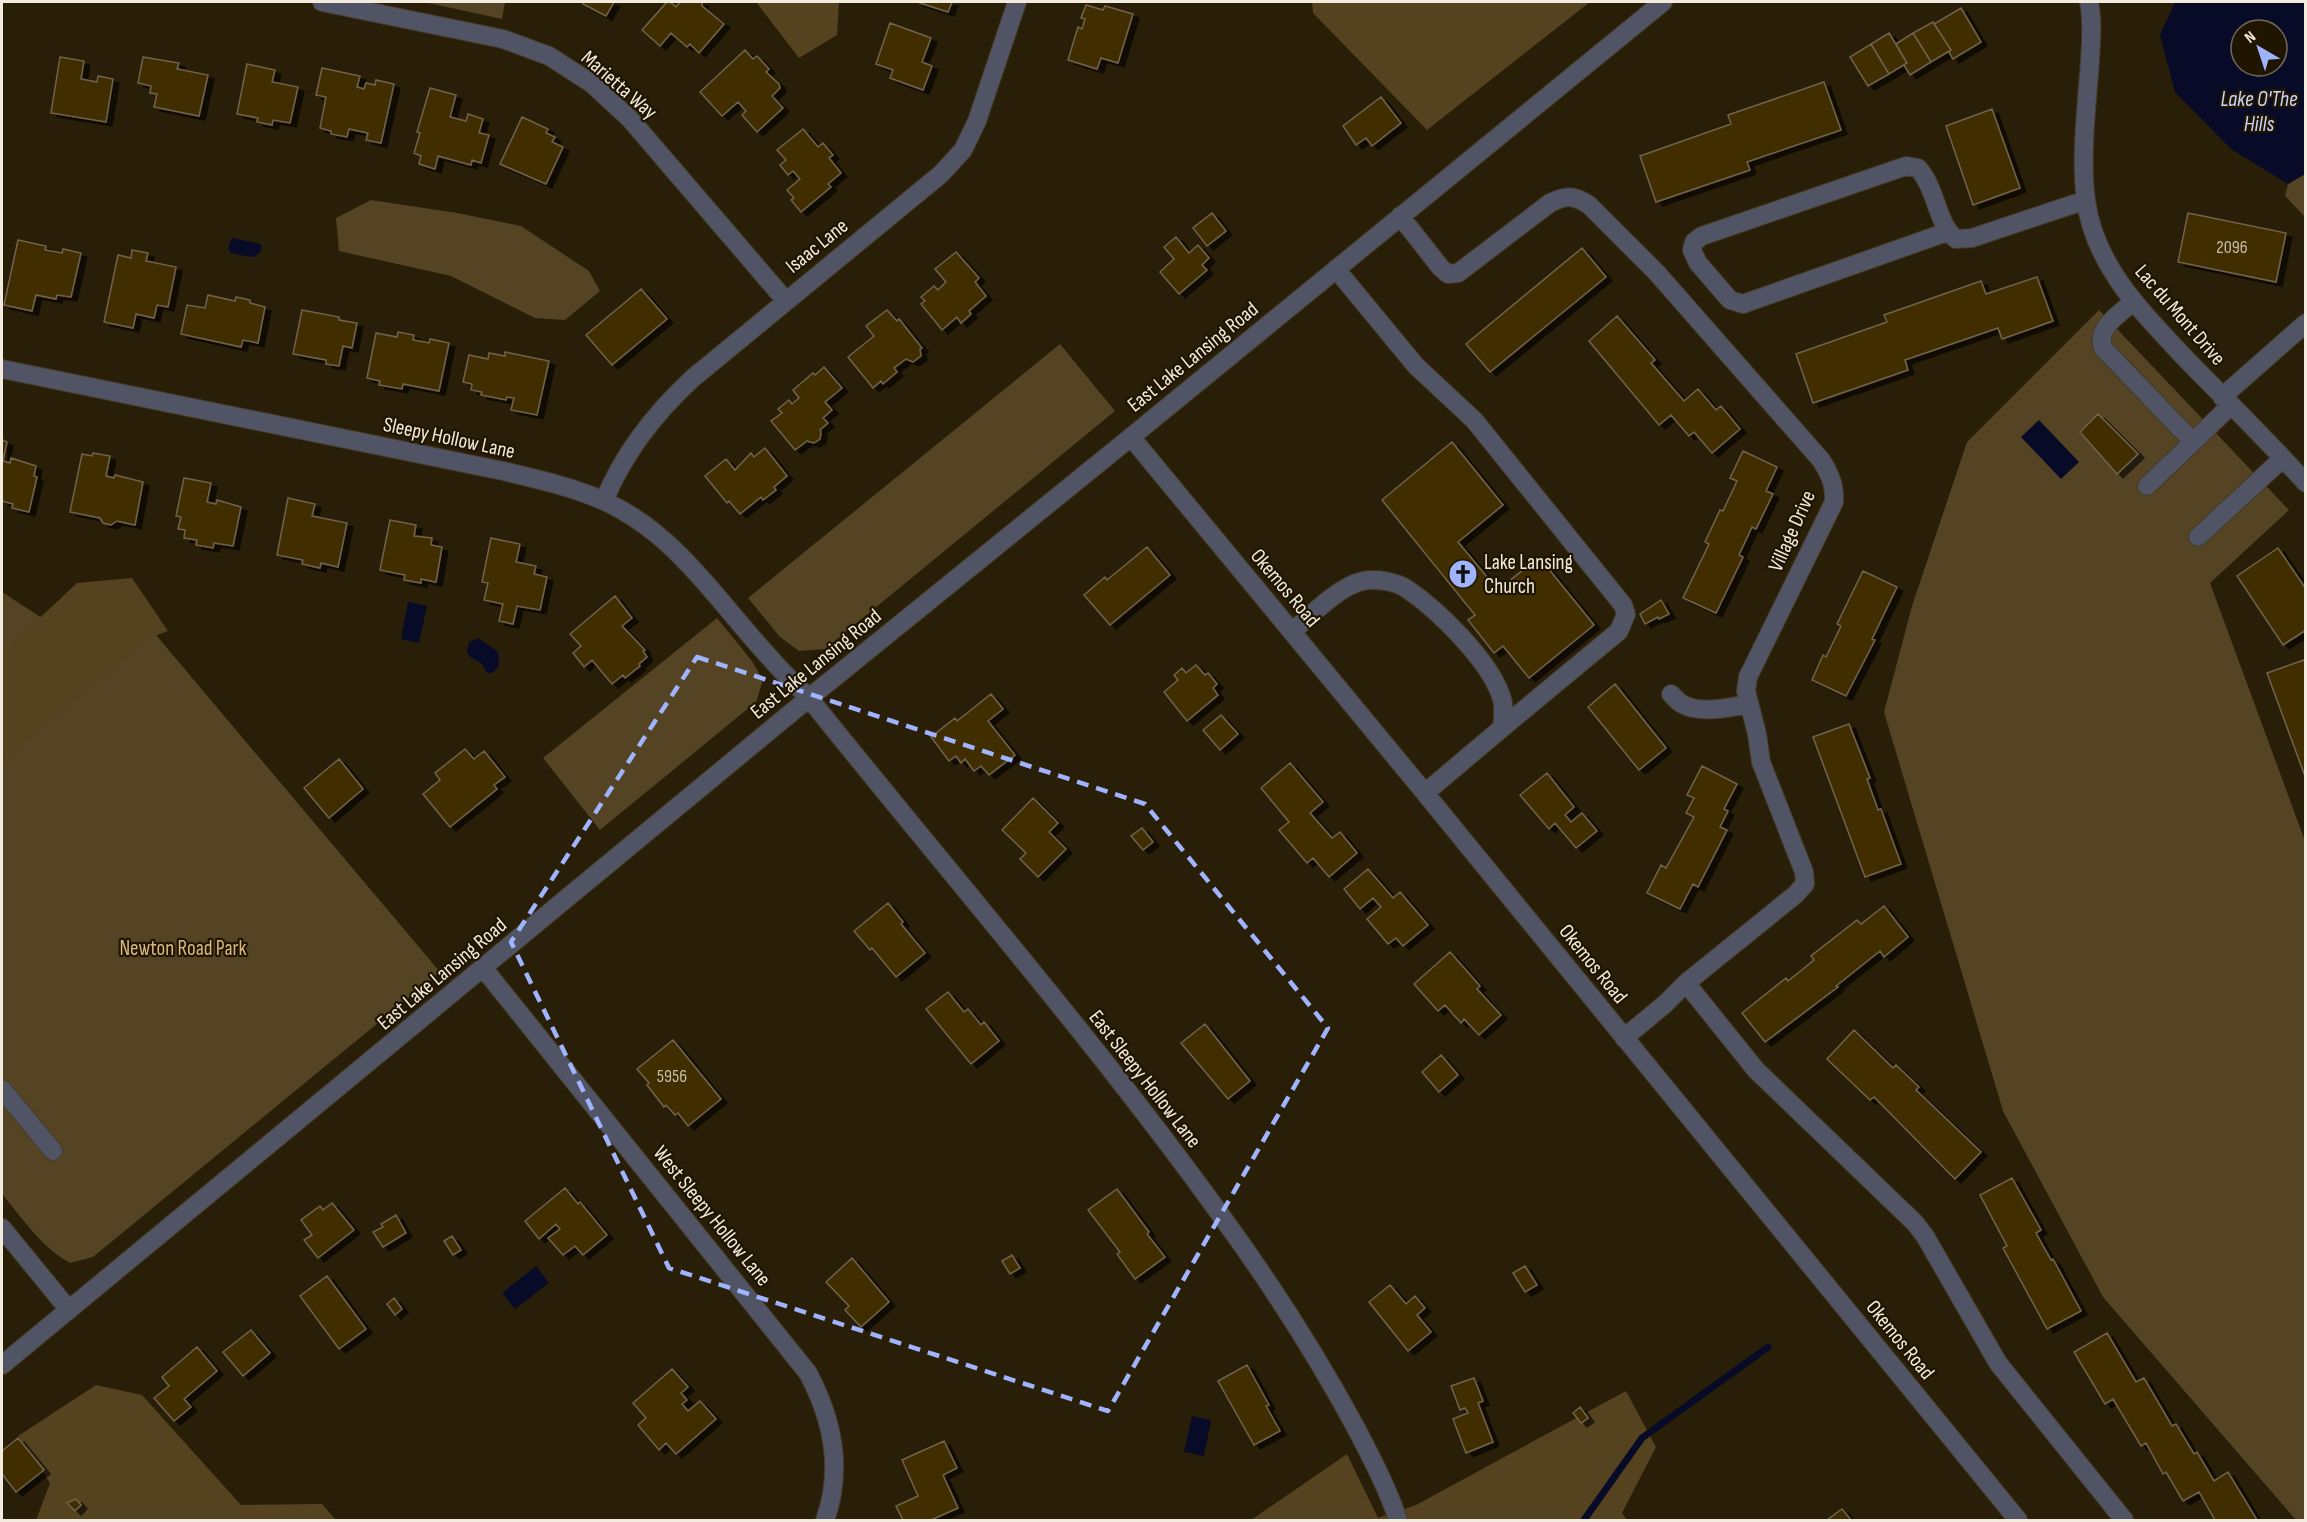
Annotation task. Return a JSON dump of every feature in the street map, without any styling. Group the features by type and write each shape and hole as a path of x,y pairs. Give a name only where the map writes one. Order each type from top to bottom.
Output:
{"street":[{"name":"Marietta Way","path":"322,2 503,39 549,56 591,83 630,119 786,301"},
{"name":"Isaac Lane","path":"604,501 615,474 642,432 666,402 941,174 963,150 977,121 1017,2"},
{"name":"East Lake Lansing Road","path":"2,1365 484,969 809,698 1662,2"},
{"name":"Lac du Mont Drive","path":"2089,2 2091,43 2085,150 2086,200 2092,231 2109,266 2133,302 2305,481"},
{"path":"1947,232 1743,304 1730,300 1698,263 1692,250 1694,242 1702,236 1906,166 1918,168 1928,178 1947,232 1956,239 1972,238 2086,200"},
{"name":"Village Drive","path":"1400,216 1441,268 1448,274 1458,273 1550,203 1563,196 1577,197 1589,205 1658,273 1821,460 1830,474 1834,489 1834,502 1748,676 1746,691 1757,734 1761,762 1804,872 1804,884 1795,895 1686,983 1624,1038"},
{"path":"1336,269 1416,366 1474,420 1623,605 1626,614 1619,631 1425,793"},
{"path":"2133,302 2110,322 2100,340 2103,348 2193,442"},
{"path":"2147,486 2193,442 2226,401 2306,323"},
{"name":"Sleepy Hollow Lane","path":"2,369 503,471 555,484 604,501 639,520 678,552 770,659 809,698"},
{"name":"Okemos Road","path":"1131,437 1425,793 2018,1521"},
{"path":"2199,537 2282,459"},
{"path":"1292,632 1346,589 1363,581 1384,581 1406,588 1448,623 1482,661 1501,695 1504,712 1502,728"},
{"path":"1671,694 1681,704 1694,708 1720,709 1748,704"},
{"name":"East Sleepy Hollow Lane","path":"809,698 1131,1095 1252,1258 1290,1314 1341,1401 1368,1451 1398,1521"},
{"name":"West Sleepy Hollow Lane","path":"484,969 808,1373 826,1412 834,1455 832,1500 825,1521"},
{"path":"1686,983 1756,1070 1915,1223 1925,1236 1998,1363 2124,1521"},
{"path":"2,1089 53,1151"},
{"path":"2,1228 69,1310"}],"highlighted area":[{"path":"697,657 1145,804 1328,1028 1108,1411 669,1268 511,942"}],"green space":[{"path":"424,2 505,2 502,19"},
{"path":"2305,174 2305,217 2285,196 2288,184"},
{"path":"371,200 457,213 521,226 589,271 600,291 565,320 535,318 451,276 339,251 336,218"},
{"path":"2099,310 2289,510 2210,583 2305,841 2305,1520 2296,1520 2103,1297 2003,1111 1884,712 1912,606 1967,442"},
{"path":"1060,344 1115,411 825,649 799,651 780,637 748,598"},
{"name":"Newton Road Park","path":"2,592 73,638 124,597 440,972 93,1257 70,1263 41,1241 2,1194"},
{"path":"717,618 752,661 763,680 756,702 600,830 543,758"}],"shaded area":[{"path":"756,2 839,2 837,35 799,58"},
{"path":"1312,2 1590,2 1427,130 1313,13"},
{"path":"132,578 168,631 150,638 2,761 2,653 77,583"},
{"path":"96,1385 142,1395 241,1505 322,1504 336,1520 36,1520 50,1483 18,1436"},
{"path":"1626,1391 1656,1447 1622,1513 1627,1520 1251,1520 1347,1454 1378,1518 1416,1505"}],"water":[{"name":"Lake O'The Hills","path":"2175,2 2305,2 2305,174 2288,184 2231,149 2175,92 2160,35"},
{"path":"232,238 261,244 261,252 254,257 231,253 228,248"},
{"path":"2039,420 2079,462 2061,479 2021,437"},
{"path":"408,602 427,606 419,643 401,639"},
{"path":"478,638 498,652 499,666 492,673 487,673 482,664 470,657 467,652 469,642"},
{"path":"536,1266 549,1283 515,1309 502,1293"},
{"path":"1192,1416 1211,1420 1204,1456 1184,1452"}],"building":[{"path":"584,2 614,2 606,16 583,4"},
{"path":"667,2 676,7 680,2 702,2 702,6 724,24 699,53 690,44 687,47 671,33 660,46 642,30"},
{"path":"917,2 952,2 948,12"},
{"path":"1086,5 1103,10 1105,6 1133,14 1118,63 1101,58 1097,69 1068,60 1078,27 1082,29 1085,19 1081,18"},
{"path":"1961,8 1981,42 1953,59 1949,52 1951,50 1934,24"},
{"path":"1933,22 1951,50 1931,62 1913,33"},
{"path":"890,23 931,38 922,62 932,66 923,90 890,78 893,70 876,64"},
{"path":"1889,33 1907,63 1889,74 1871,44"},
{"path":"1913,33 1931,62 1910,75 1904,65 1907,63 1896,44"},
{"path":"1871,44 1889,74 1868,86 1850,57"},
{"path":"745,50 753,59 757,56 769,69 766,72 779,84 780,88 772,96 783,108 757,132 742,115 746,111 738,102 722,116 700,92"},
{"path":"60,57 84,61 81,79 97,82 98,76 113,79 106,122 51,113"},
{"path":"143,57 179,63 177,69 208,75 199,116 154,107 157,94 150,93 151,86 138,83"},
{"path":"247,64 275,70 272,82 298,87 290,123 273,120 272,125 257,122 258,118 237,114"},
{"path":"322,68 360,76 357,87 364,89 366,83 375,85 376,80 394,84 381,143 366,140 368,133 349,129 347,137 331,134 331,131 320,128 326,97 316,95"},
{"path":"1824,82 1841,130 1747,162 1750,170 1656,202 1640,156 1731,124 1728,115"},
{"path":"430,88 456,95 450,117 466,121 468,114 483,119 479,133 489,135 481,163 472,160 471,165 438,156 435,169 419,164 421,156 414,153 420,133 417,132"},
{"path":"1381,97 1401,123 1372,146 1366,138 1356,145 1343,126"},
{"path":"1992,109 2020,188 1973,205 1946,126"},
{"path":"522,117 548,129 546,133 555,137 552,142 563,147 546,184 500,164"},
{"path":"803,129 818,147 823,143 833,155 829,158 841,173 828,184 831,187 801,212 791,200 794,198 787,190 800,179 793,171 788,175 780,165 786,160 777,150"},
{"path":"1212,213 1226,231 1207,246 1193,228"},
{"path":"2188,213 2286,233 2276,282 2178,262"},
{"path":"1176,237 1189,253 1198,245 1209,258 1202,265 1207,270 1179,294 1160,272 1174,259 1164,247"},
{"path":"18,240 46,246 45,250 62,253 63,249 81,253 71,297 57,295 56,299 36,295 32,311 4,305"},
{"path":"1582,248 1606,277 1490,372 1466,344"},
{"path":"132,250 148,253 146,261 176,267 168,307 157,305 154,318 136,314 133,328 104,322 118,255 131,258"},
{"path":"956,252 979,278 975,282 986,296 969,311 971,314 961,323 957,317 942,330 921,304 925,301 921,297 934,286 938,290 946,282 935,269"},
{"path":"2037,277 2053,321 2002,339 1998,328 1905,360 1908,370 1813,403 1796,354 1887,322 1884,315 1981,281 1986,294"},
{"path":"641,289 667,319 612,365 586,335"},
{"path":"208,295 235,301 236,297 265,307 258,343 243,340 241,347 181,334 187,305 205,308"},
{"path":"302,310 357,323 352,348 343,346 339,366 326,364 326,360 293,354"},
{"path":"887,310 897,321 899,319 922,348 920,349 921,356 913,362 906,359 894,368 897,372 883,384 881,381 873,388 848,357 874,336 866,326"},
{"path":"1617,316 1655,360 1651,363 1684,401 1698,389 1716,410 1721,406 1740,429 1712,453 1694,432 1689,436 1671,415 1659,425 1589,341"},
{"path":"398,332 414,335 413,340 429,343 430,339 449,343 439,391 403,384 402,389 379,385 380,381 367,378 376,333 397,337"},
{"path":"505,352 549,361 537,415 511,410 514,398 507,397 506,400 481,395 482,392 471,390 472,384 463,382 469,355 488,359 489,353 505,356"},
{"path":"824,367 842,388 825,402 832,410 823,418 828,423 820,430 820,439 814,443 807,441 795,450 771,421 782,413 778,409 789,400 792,404 799,398 793,390"},
{"path":"2098,414 2138,454 2117,474 2080,432"},
{"path":"2,440 7,442 3,461 10,463 11,458 36,466 34,476 37,477 29,512 12,508 13,504 2,501"},
{"name":"Lake Lansing Church","path":"1452,442 1503,505 1458,542 1498,590 1539,557 1594,625 1529,678 1503,646 1494,653 1468,620 1475,615 1382,500"},
{"path":"765,448 787,476 774,487 776,490 763,500 761,497 740,514 729,501 727,503 705,476 726,459 735,470 751,453 754,457"},
{"path":"1743,451 1777,467 1766,491 1773,494 1756,529 1752,527 1739,555 1743,557 1716,613 1683,598 1709,544 1705,542 1737,481 1730,478"},
{"path":"93,453 110,456 106,476 114,478 115,475 143,482 135,525 117,521 111,525 103,523 100,518 70,512 82,454 92,456"},
{"path":"184,478 211,483 207,502 216,504 217,500 241,507 233,546 214,543 213,548 196,545 197,540 184,538 185,530 178,529 181,517 176,516"},
{"path":"288,498 315,504 312,516 347,523 338,567 321,563 320,568 302,564 303,560 277,555"},
{"path":"390,520 416,525 414,536 432,538 431,545 442,547 436,582 421,579 421,583 404,580 405,575 380,570"},
{"path":"491,538 520,544 516,562 536,566 534,574 547,577 540,610 517,606 513,624 499,621 503,604 484,600 488,583 482,582"},
{"path":"1147,547 1170,575 1110,625 1084,595 1105,577 1107,580"},
{"path":"2278,548 2306,589 2306,630 2283,645 2237,576"},
{"path":"1863,571 1897,587 1872,639 1875,640 1846,696 1812,680 1823,655 1826,657 1841,626 1837,624"},
{"path":"615,596 632,618 622,626 645,650 643,651 647,657 625,678 623,675 612,684 592,660 584,667 573,653 581,646 570,634"},
{"path":"1661,600 1669,614 1645,624 1640,614"},
{"path":"2304,660 2306,665 2306,779 2267,673"},
{"path":"1196,665 1205,675 1208,673 1217,684 1213,688 1218,695 1187,721 1164,692 1178,680 1174,675 1182,668 1186,673"},
{"path":"1615,684 1666,748 1639,770 1588,707"},
{"path":"991,694 1003,709 988,721 1015,755 989,775 981,766 974,771 965,759 961,763 956,756 949,761 931,737 955,718 957,721"},
{"path":"1221,715 1238,734 1220,750 1203,730"},
{"path":"1849,724 1870,778 1867,779 1878,810 1881,809 1901,864 1865,877 1813,737"},
{"path":"465,749 474,759 484,751 505,777 494,785 497,789 450,827 423,794 440,780 435,773"},
{"path":"339,759 363,789 329,818 304,788"},
{"path":"1290,763 1323,802 1310,813 1332,838 1340,832 1357,853 1329,877 1313,858 1307,863 1279,830 1289,822 1261,788"},
{"path":"1702,766 1737,784 1724,809 1728,811 1720,827 1727,830 1698,887 1693,884 1680,909 1647,893 1661,865 1666,868 1694,817 1686,813 1694,798 1687,795"},
{"path":"1547,773 1574,807 1565,815 1571,822 1582,813 1597,831 1576,848 1555,823 1549,829 1520,795"},
{"path":"1033,798 1058,823 1049,832 1066,849 1038,877 1020,859 1026,853 1002,830"},
{"path":"1142,828 1153,842 1143,850 1131,836"},
{"path":"1368,869 1393,898 1400,892 1428,925 1403,946 1396,938 1388,944 1367,919 1381,907 1373,898 1360,909 1344,889"},
{"path":"888,903 903,922 901,924 925,953 896,977 872,948 870,950 854,931"},
{"path":"1884,906 1908,937 1884,957 1880,951 1836,986 1838,987 1765,1042 1742,1013 1786,978 1788,981 1814,960 1811,956 1857,920 1861,924"},
{"path":"1450,952 1480,986 1477,989 1501,1015 1479,1035 1464,1019 1461,1023 1445,1005 1438,1011 1414,984"},
{"path":"948,992 964,1012 968,1009 981,1025 984,1022 999,1041 971,1064 926,1009"},
{"path":"1205,1024 1250,1081 1228,1099 1181,1043"},
{"path":"1854,1030 1893,1068 1896,1065 1919,1087 1916,1090 1981,1152 1955,1179 1874,1097 1870,1100 1827,1059"},
{"path":"673,1040 721,1099 688,1126 678,1113 675,1115 666,1105 664,1107 637,1069"},
{"path":"1441,1055 1458,1075 1439,1092 1422,1072"},
{"path":"2012,1178 2041,1230 2036,1233 2081,1311 2047,1329 2003,1248 2007,1246 1980,1195"},
{"path":"565,1188 578,1204 580,1202 607,1235 583,1255 575,1246 563,1255 548,1238 560,1229 556,1224 539,1239 525,1221"},
{"path":"1117,1189 1165,1257 1135,1279 1117,1254 1120,1252 1088,1210"},
{"path":"332,1203 354,1230 318,1258 304,1240 312,1235 301,1220 320,1206 323,1210"},
{"path":"396,1215 406,1233 383,1247 373,1232 383,1227 381,1224"},
{"path":"452,1236 461,1250 453,1255 444,1241"},
{"path":"1012,1255 1020,1268 1010,1274 1002,1261"},
{"path":"852,1258 889,1302 861,1327 845,1310 849,1306 826,1282"},
{"path":"1525,1266 1537,1285 1525,1292 1513,1273"},
{"path":"327,1276 366,1329 339,1349 300,1296"},
{"path":"1390,1285 1406,1304 1415,1296 1425,1308 1417,1315 1431,1332 1408,1351 1369,1302"},
{"path":"394,1298 402,1309 395,1315 387,1304"},
{"path":"251,1330 270,1353 243,1376 223,1352"},
{"path":"2107,1333 2136,1382 2144,1378 2172,1426 2176,1424 2194,1454 2197,1452 2214,1481 2228,1472 2257,1520 2215,1520 2199,1492 2183,1501 2166,1472 2163,1474 2146,1443 2141,1446 2113,1399 2105,1404 2074,1352"},
{"path":"197,1347 217,1371 184,1399 191,1407 174,1421 154,1398 169,1386 162,1377"},
{"path":"1247,1365 1280,1431 1254,1445 1218,1381"},
{"path":"672,1369 688,1387 681,1393 687,1400 682,1404 688,1411 700,1401 716,1419 676,1454 666,1443 659,1450 638,1425 646,1418 633,1403"},
{"path":"1474,1378 1483,1401 1478,1403 1493,1442 1466,1453 1453,1419 1468,1413 1465,1408 1460,1410 1451,1386"},
{"path":"1580,1407 1588,1418 1581,1423 1573,1413"},
{"path":"18,1438 44,1470 16,1492 2,1474 2,1451"},
{"path":"944,1441 957,1468 943,1475 958,1508 931,1520 903,1520 896,1506 918,1496 902,1460"},
{"path":"76,1499 81,1505 75,1511 67,1503"},
{"path":"1842,1509 1851,1520 1827,1520"}],"waterway":[{"path":"1584,1520 1642,1438 1768,1347"}],"place":[{"name":"Lake Lansing Church","path":"1463,574"}]}
